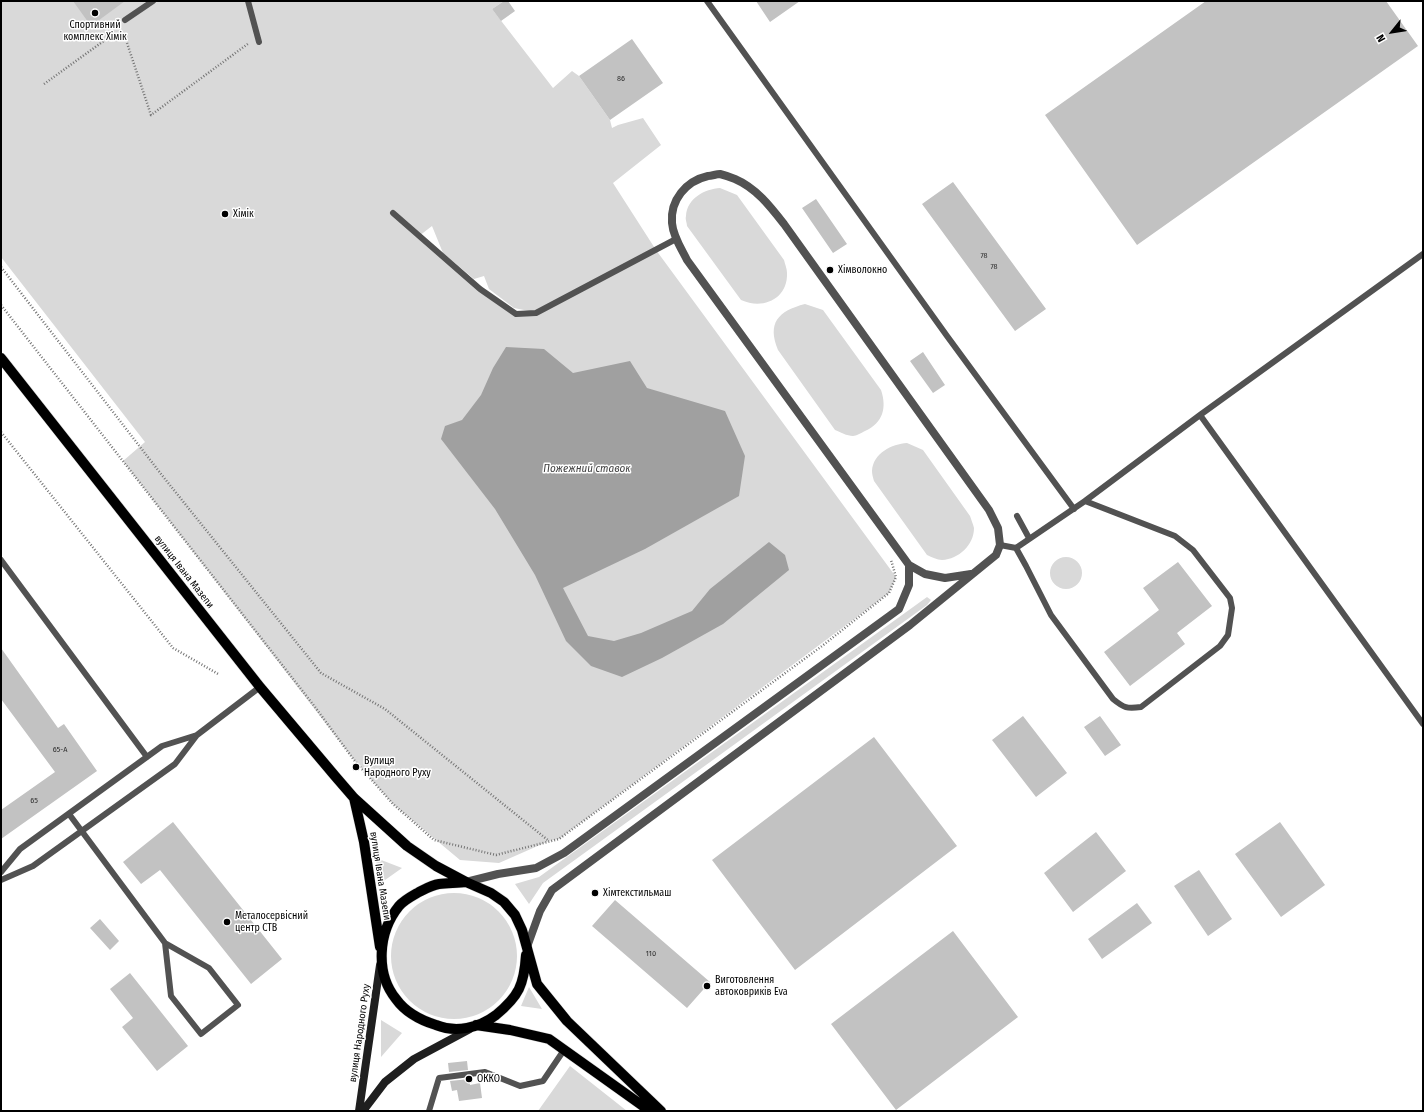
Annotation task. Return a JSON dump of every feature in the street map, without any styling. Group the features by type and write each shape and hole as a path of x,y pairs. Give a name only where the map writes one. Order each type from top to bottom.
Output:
{"main road":[{"name":"вулиця Івана Мазепи","path":"1,358 260,688 354,798 407,846 436,866 491,893 504,902 515,915 522,930 537,984 567,1021 661,1111"},
{"name":"вулиця Івана Мазепи","path":"354,798 364,842 381,958"},
{"path":"466,882 437,884 423,890 400,905 386,928 382,942 381,958 386,983 395,999 418,1019 442,1028 456,1030 490,1020 510,1004 519,990 525,974 526,947"},
{"name":"вулиця Народного Руху","path":"359,1111 381,958"},
{"path":"363,1111 385,1082 414,1059 476,1025 510,1030 549,1039 650,1111"}],"street":[{"path":"526,947 540,911 552,890 910,626 972,573 996,555 1000,545 998,528 989,510 768,203 751,188 735,179 718,174 700,178 686,186 677,197 672,210 672,224 676,239 692,266 908,566 925,574 945,578 972,573"},
{"path":"466,882 498,874 536,868 564,853 899,609 909,585 908,566"}],"lane":[{"path":"125,20 153,1"},
{"path":"248,1 258,40"},
{"path":"707,1 942,330 1074,509"},
{"path":"393,213 480,289 516,314 536,313 676,239"},
{"path":"1000,545 1016,548 1074,509 1200,415 1423,254"},
{"path":"1200,415 1423,724"},
{"path":"1016,548 1051,615 1113,699 1122,706 1130,709 1141,707 1220,646 1228,635 1232,608 1230,598 1193,550 1175,536 1085,501"},
{"path":"1016,516 1029,538"},
{"path":"1,560 147,757"},
{"path":"1,880 33,866 175,764 197,735 260,688"},
{"path":"1,872 20,849 162,746 197,735"},
{"path":"69,814 165,943 209,968 238,1005 201,1034 171,996 165,943"},
{"path":"429,1111 440,1078 485,1072 520,1086 543,1081 564,1050"}],"path":[{"path":"44,84 112,34"},
{"path":"127,43 151,115 258,40"},
{"path":"1,267 161,474 321,673 385,709 549,841"},
{"path":"1,305 315,707 354,760 394,804 434,840 496,855 559,839 822,646 889,593 896,577 890,558"},
{"path":"1,432 173,648 218,674"}],"shaded area":[{"path":"1,1 504,1 492,9 553,88 572,71 579,76 610,120 612,128 643,118 661,145 613,183 656,250 896,577 889,593 559,839 549,841 499,863 460,860 393,804 354,760 123,461 145,442 1,257","holes":["432,226 443,253 474,279 484,276 489,289 514,308 534,312 515,314 480,289 419,236"]},
{"path":"720,188 737,195 784,260 787,271 786,282 779,296 773,300 758,304 741,300 687,226 687,210 693,199 708,190"},
{"path":"805,304 823,310 881,390 884,403 880,419 871,428 857,435 848,435 835,430 778,350 774,332 777,320 788,310"},
{"path":"907,443 923,450 970,516 974,528 971,540 960,554 954,557 940,560 927,555 874,481 872,472 873,465 880,454 895,445"},
{"path":"1063,557 1069,557 1078,561 1082,573 1078,585 1069,589 1063,589 1054,585 1050,576 1050,570 1054,561"},
{"path":"927,597 931,600 927,605 543,883 529,904 515,884 539,877"},
{"path":"376,858 402,868 378,885"},
{"path":"460,893 472,895 484,900 499,911 510,926 515,938 517,956 515,974 510,986 499,1001 484,1012 472,1017 448,1019 436,1017 424,1012 409,1001 398,986 393,974 391,950 393,938 398,926 409,911 424,900 436,895"},
{"path":"529,987 542,1009 521,1006"},
{"path":"381,1020 402,1033 381,1057"},
{"path":"570,1066 627,1111 538,1111"}],"water":[{"name":"Пожежний ставок","path":"506,347 544,349 573,373 630,361 647,388 725,411 745,456 739,496 645,549 563,588 588,636 614,641 641,633 692,611 710,589 769,542 785,555 789,570 723,624 662,658 622,677 591,666 566,641 535,575 495,509 441,439 445,426 462,420 481,395 493,368"}],"building":[{"name":"Спортивний комплекс Хімік","path":"73,1 125,1 91,26"},
{"path":"504,1 508,1 515,11 501,21 492,9"},
{"path":"756,1 800,1 770,22"},
{"path":"1206,1 1386,1 1418,46 1137,245 1045,115"},
{"path":"632,39 663,83 610,120 579,76"},
{"path":"953,182 1046,309 1015,331 922,204"},
{"path":"816,199 847,244 833,253 802,208"},
{"path":"923,352 945,385 933,393 910,361"},
{"path":"1178,562 1212,606 1177,633 1185,644 1130,686 1104,652 1159,610 1143,588"},
{"path":"1,648 58,728 64,724 97,771 1,839 1,810 55,772 1,699"},
{"path":"1023,716 1067,773 1036,797 992,740"},
{"path":"1100,716 1121,745 1105,756 1084,727"},
{"path":"874,737 957,846 795,970 712,860"},
{"name":"Металосервісний центр СТВ","path":"173,822 282,959 251,984 160,870 141,884 123,862"},
{"path":"1280,822 1325,885 1281,917 1235,854"},
{"path":"1096,832 1126,871 1073,912 1044,873"},
{"path":"1199,870 1232,919 1208,936 1174,886"},
{"path":"615,900 710,982 687,1008 592,926"},
{"path":"1137,903 1152,923 1102,959 1088,939"},
{"path":"100,919 119,941 110,950 90,928"},
{"path":"953,931 1018,1017 896,1110 831,1024"},
{"path":"130,973 188,1046 157,1071 122,1027 133,1018 110,989"},
{"path":"467,1061 468,1070 449,1072 448,1063"},
{"path":"469,1079 470,1085 480,1083 482,1098 459,1101 457,1090 452,1091 450,1081"}],"place":[{"name":"Спортивний комплекс Хімік","path":"95,13"},
{"name":"Хімік","path":"225,214"},
{"name":"Хімволокно","path":"830,270"},
{"name":"Вулиця Народного Руху","path":"356,767"},
{"name":"Хімтекстильмаш","path":"595,893"},
{"name":"Металосервісний центр СТВ","path":"227,922"},
{"name":"Виготовлення автоковриків Eva","path":"707,986"},
{"name":"ОККО","path":"469,1079"}]}
